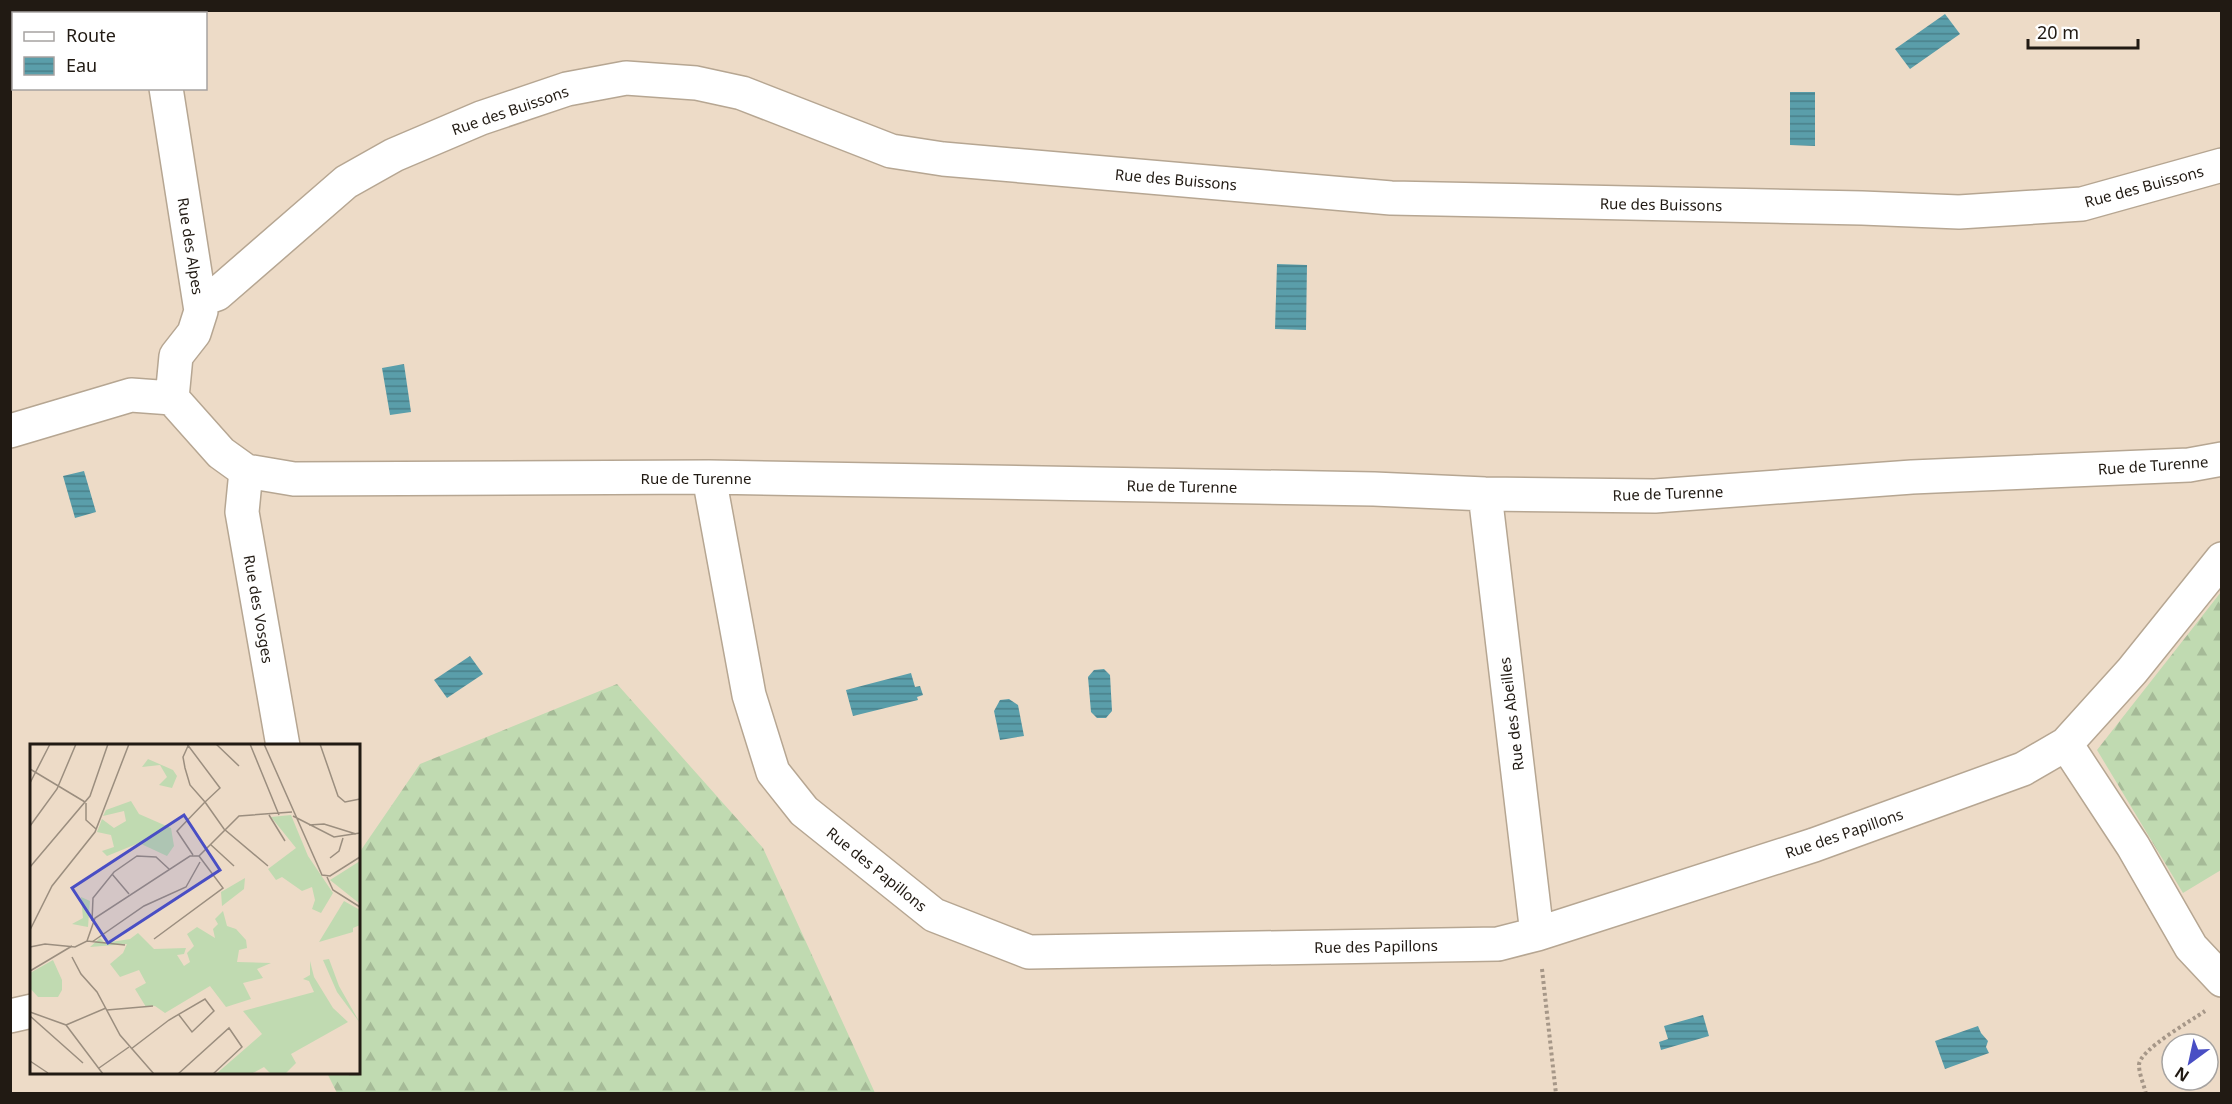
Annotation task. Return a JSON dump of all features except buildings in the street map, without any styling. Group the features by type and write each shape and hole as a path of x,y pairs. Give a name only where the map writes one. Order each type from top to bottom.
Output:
{"street":[{"name":"Rue des Buissons","path":"200,300 217,294 346,182 394,154 481,118 567,89 626,78 696,83 742,93 860,140 902,153 943,159 1391,198 1959,212 2082,204 2222,165"},
{"name":"Rue des Alpes","path":"166,90 201,311 194,333 176,356 172,398"},
{"path":"10,431 131,395 172,398"},
{"name":"Rue de Turenne","path":"172,398 221,453 246,471 294,479 709,477 1655,496 1912,477 2189,465 2222,459"},
{"name":"Rue des Vosges","path":"246,471 242,512 283,744"},
{"name":"Rue des Papillons","path":"709,477 749,694 773,772 804,811 934,915 1029,952 1498,944 1537,934 1825,841 2023,769 2066,744 2132,671 2222,559"},
{"name":"Rue des Abeilles","path":"1485,494 1537,934"},
{"path":"2066,744 2155,881 2216,994"},
{"path":"10,1016 30,1011"}],"path":[{"path":"1537,934 1556,1094"},
{"path":"2146,1094 2139,1066 2141,1057 2216,994"}],"green space":[{"path":"2221,592 2221,870 2183,893 2097,750"},
{"path":"617,684 763,848 875,1093 337,1093 328,1074 360,1074 360,852 420,764"}],"water":[{"path":"1945,14 1960,34 1910,69 1895,49"},
{"path":"1790,92 1815,92 1815,146 1790,145"},
{"path":"1277,264 1307,265 1306,330 1275,329"},
{"path":"404,364 411,412 390,415 382,368"},
{"path":"84,471 96,512 75,518 63,476"},
{"path":"470,656 483,674 447,698 434,680"},
{"path":"1104,669 1110,675 1112,711 1106,718 1097,718 1091,712 1088,677 1094,670"},
{"path":"911,673 915,687 920,686 923,695 917,697 918,700 853,716 846,690"},
{"path":"1009,699 1018,705 1024,736 1000,740 994,711 1000,700"},
{"path":"1703,1015 1709,1036 1661,1050 1659,1042 1668,1039 1664,1026"},
{"path":"1978,1026 1988,1041 1986,1047 1989,1053 1945,1069 1935,1041"}]}
